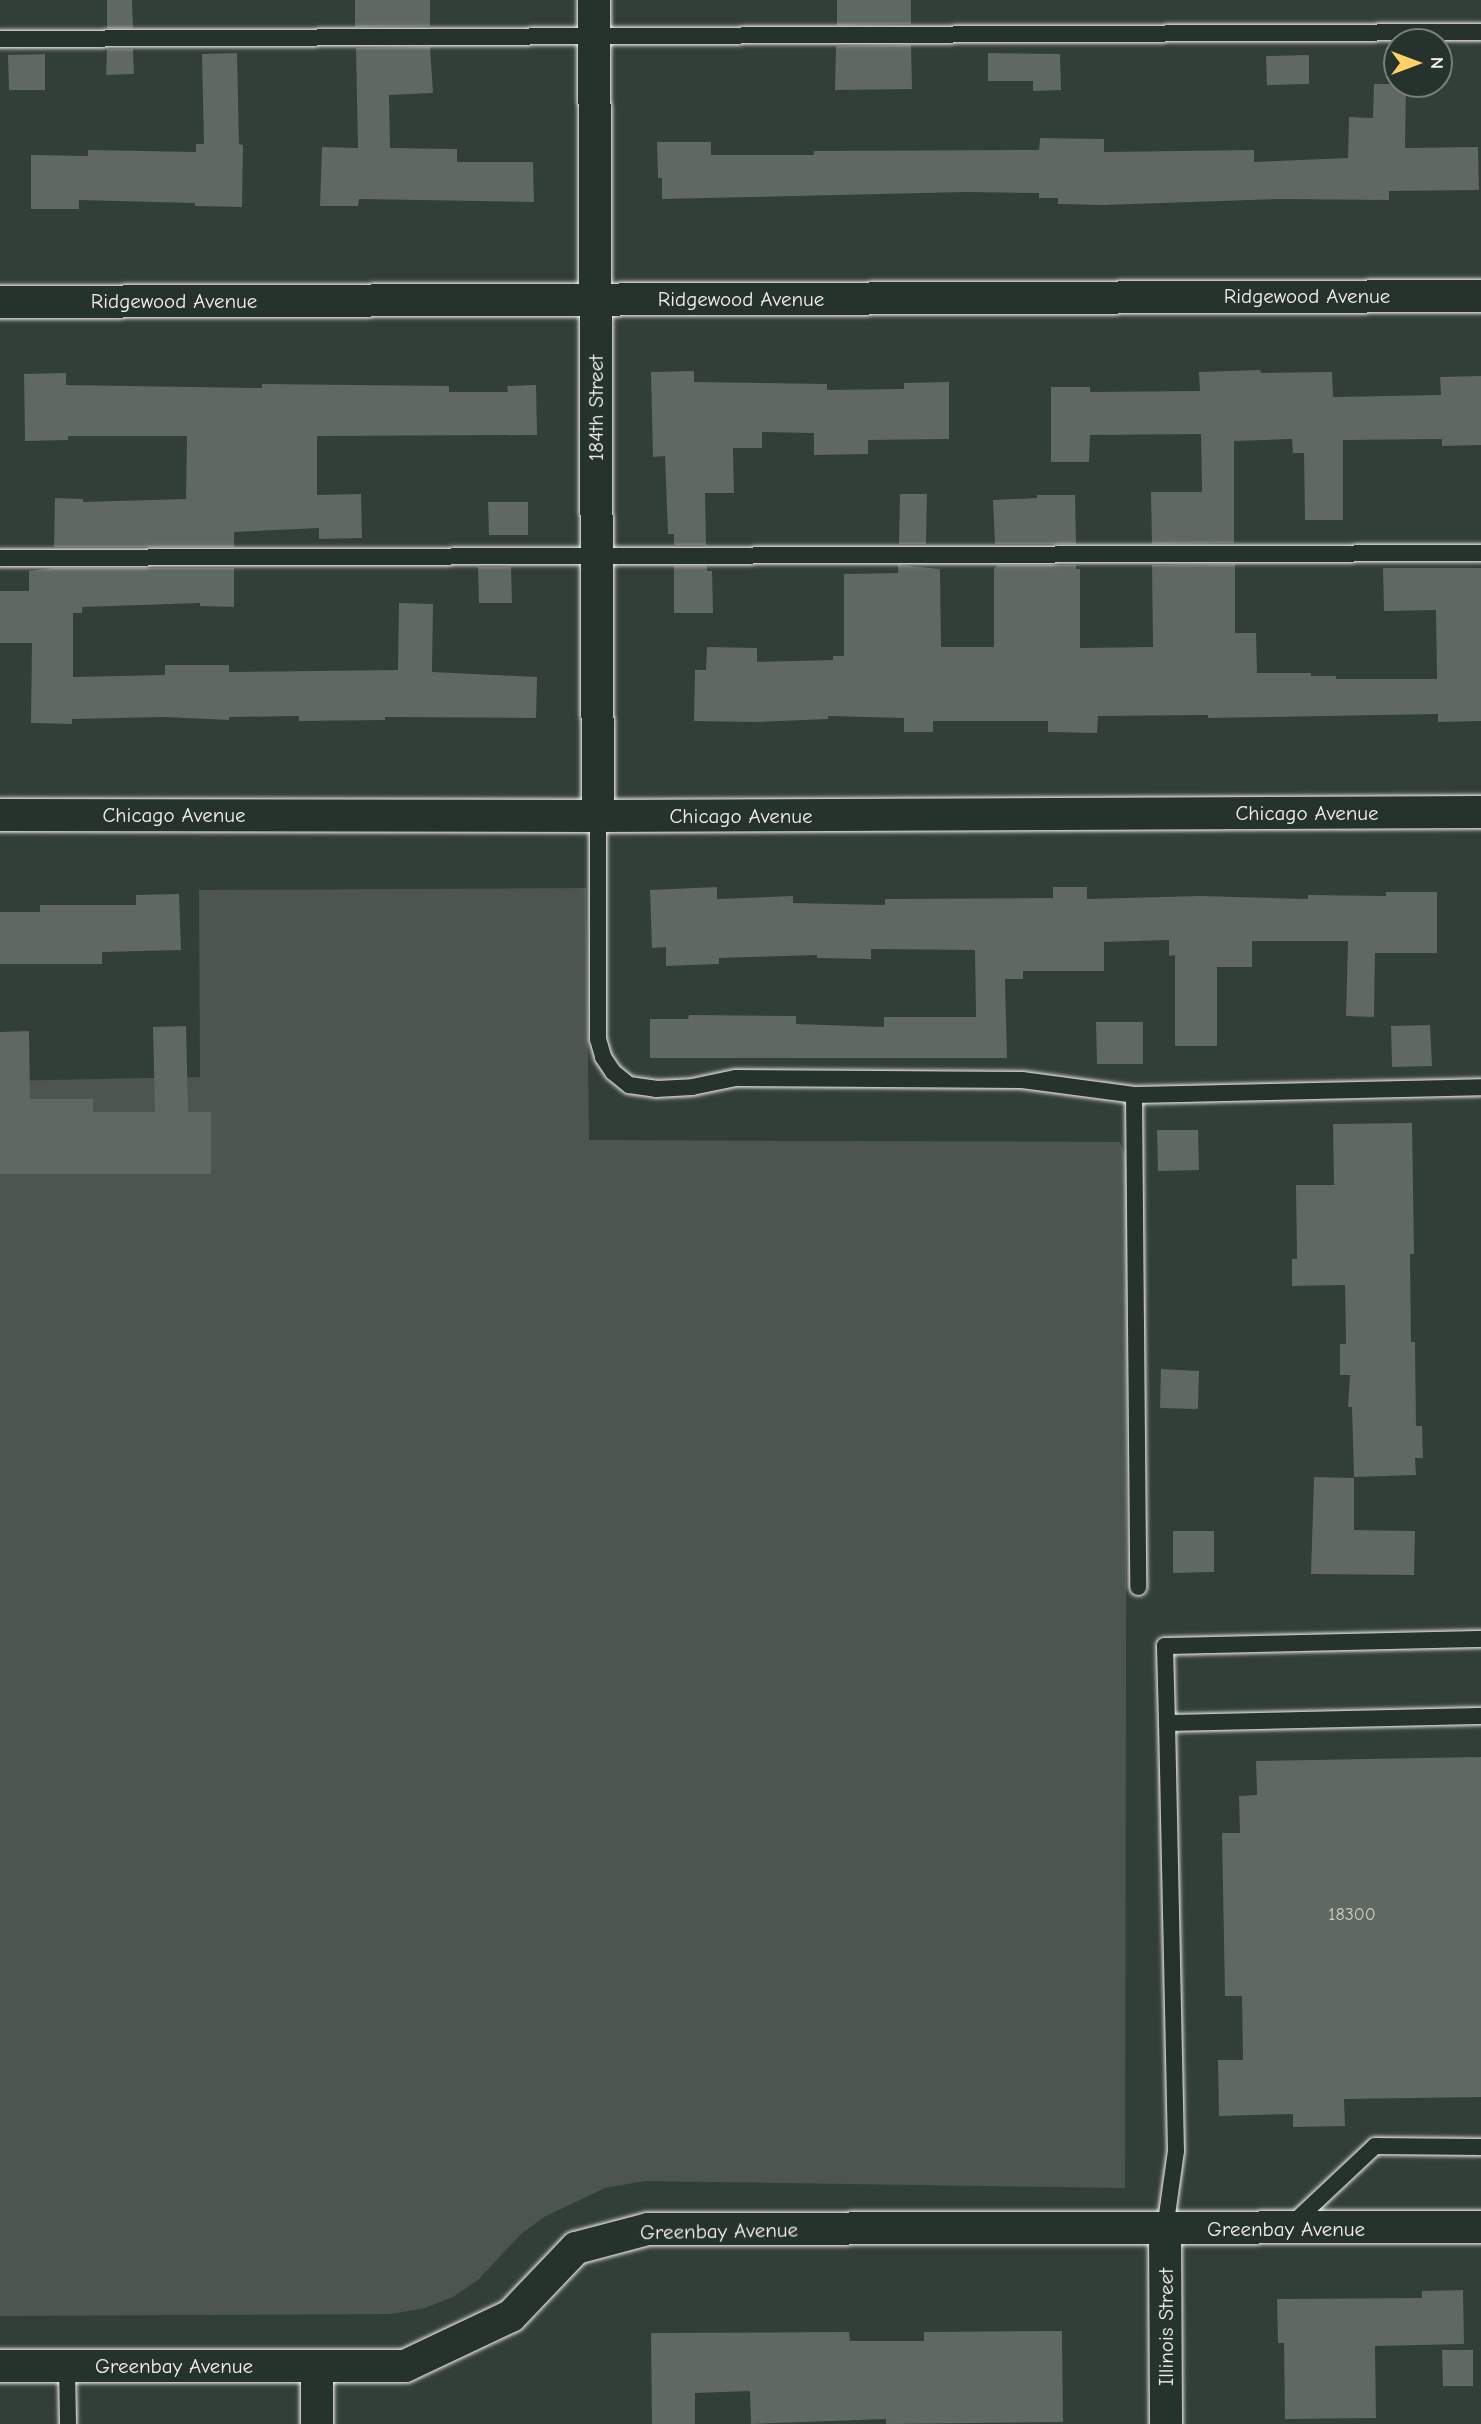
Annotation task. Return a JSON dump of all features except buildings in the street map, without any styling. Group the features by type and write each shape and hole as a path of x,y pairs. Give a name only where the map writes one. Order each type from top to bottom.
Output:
{"street":[{"name":"184th Street","path":"594,0 598,817"},
{"name":"Ridgewood Avenue","path":"0,302 1481,296"},
{"name":"Chicago Avenue","path":"0,815 598,817 1481,812"},
{"name":"Greenbay Avenue","path":"0,2366 405,2366 511,2316 576,2248 648,2229 1481,2227"},
{"name":"Illinois Street","path":"1165,2229 1166,2424"},
{"path":"317,2366 317,2424"}],"lane":[{"path":"0,39 594,34 1481,32"},
{"path":"0,558 1481,553"},
{"path":"598,817 598,1039 603,1057 613,1072 629,1085 656,1089 692,1087 736,1078 1022,1080 1134,1095 1481,1087"},
{"path":"1134,1095 1138,1587"},
{"path":"1165,2229 1176,2151 1165,1646 1481,1639"},
{"path":"1167,1723 1481,1716"},
{"path":"1287,2228 1375,2146 1481,2147"},
{"path":"67,2366 68,2424"}],"shaded area":[{"path":"586,888 589,1140 1120,1142 1127,1158 1125,2188 645,2181 605,2188 544,2217 521,2234 478,2280 453,2297 425,2308 391,2314 0,2316 0,1081 200,1077 199,890"}]}
